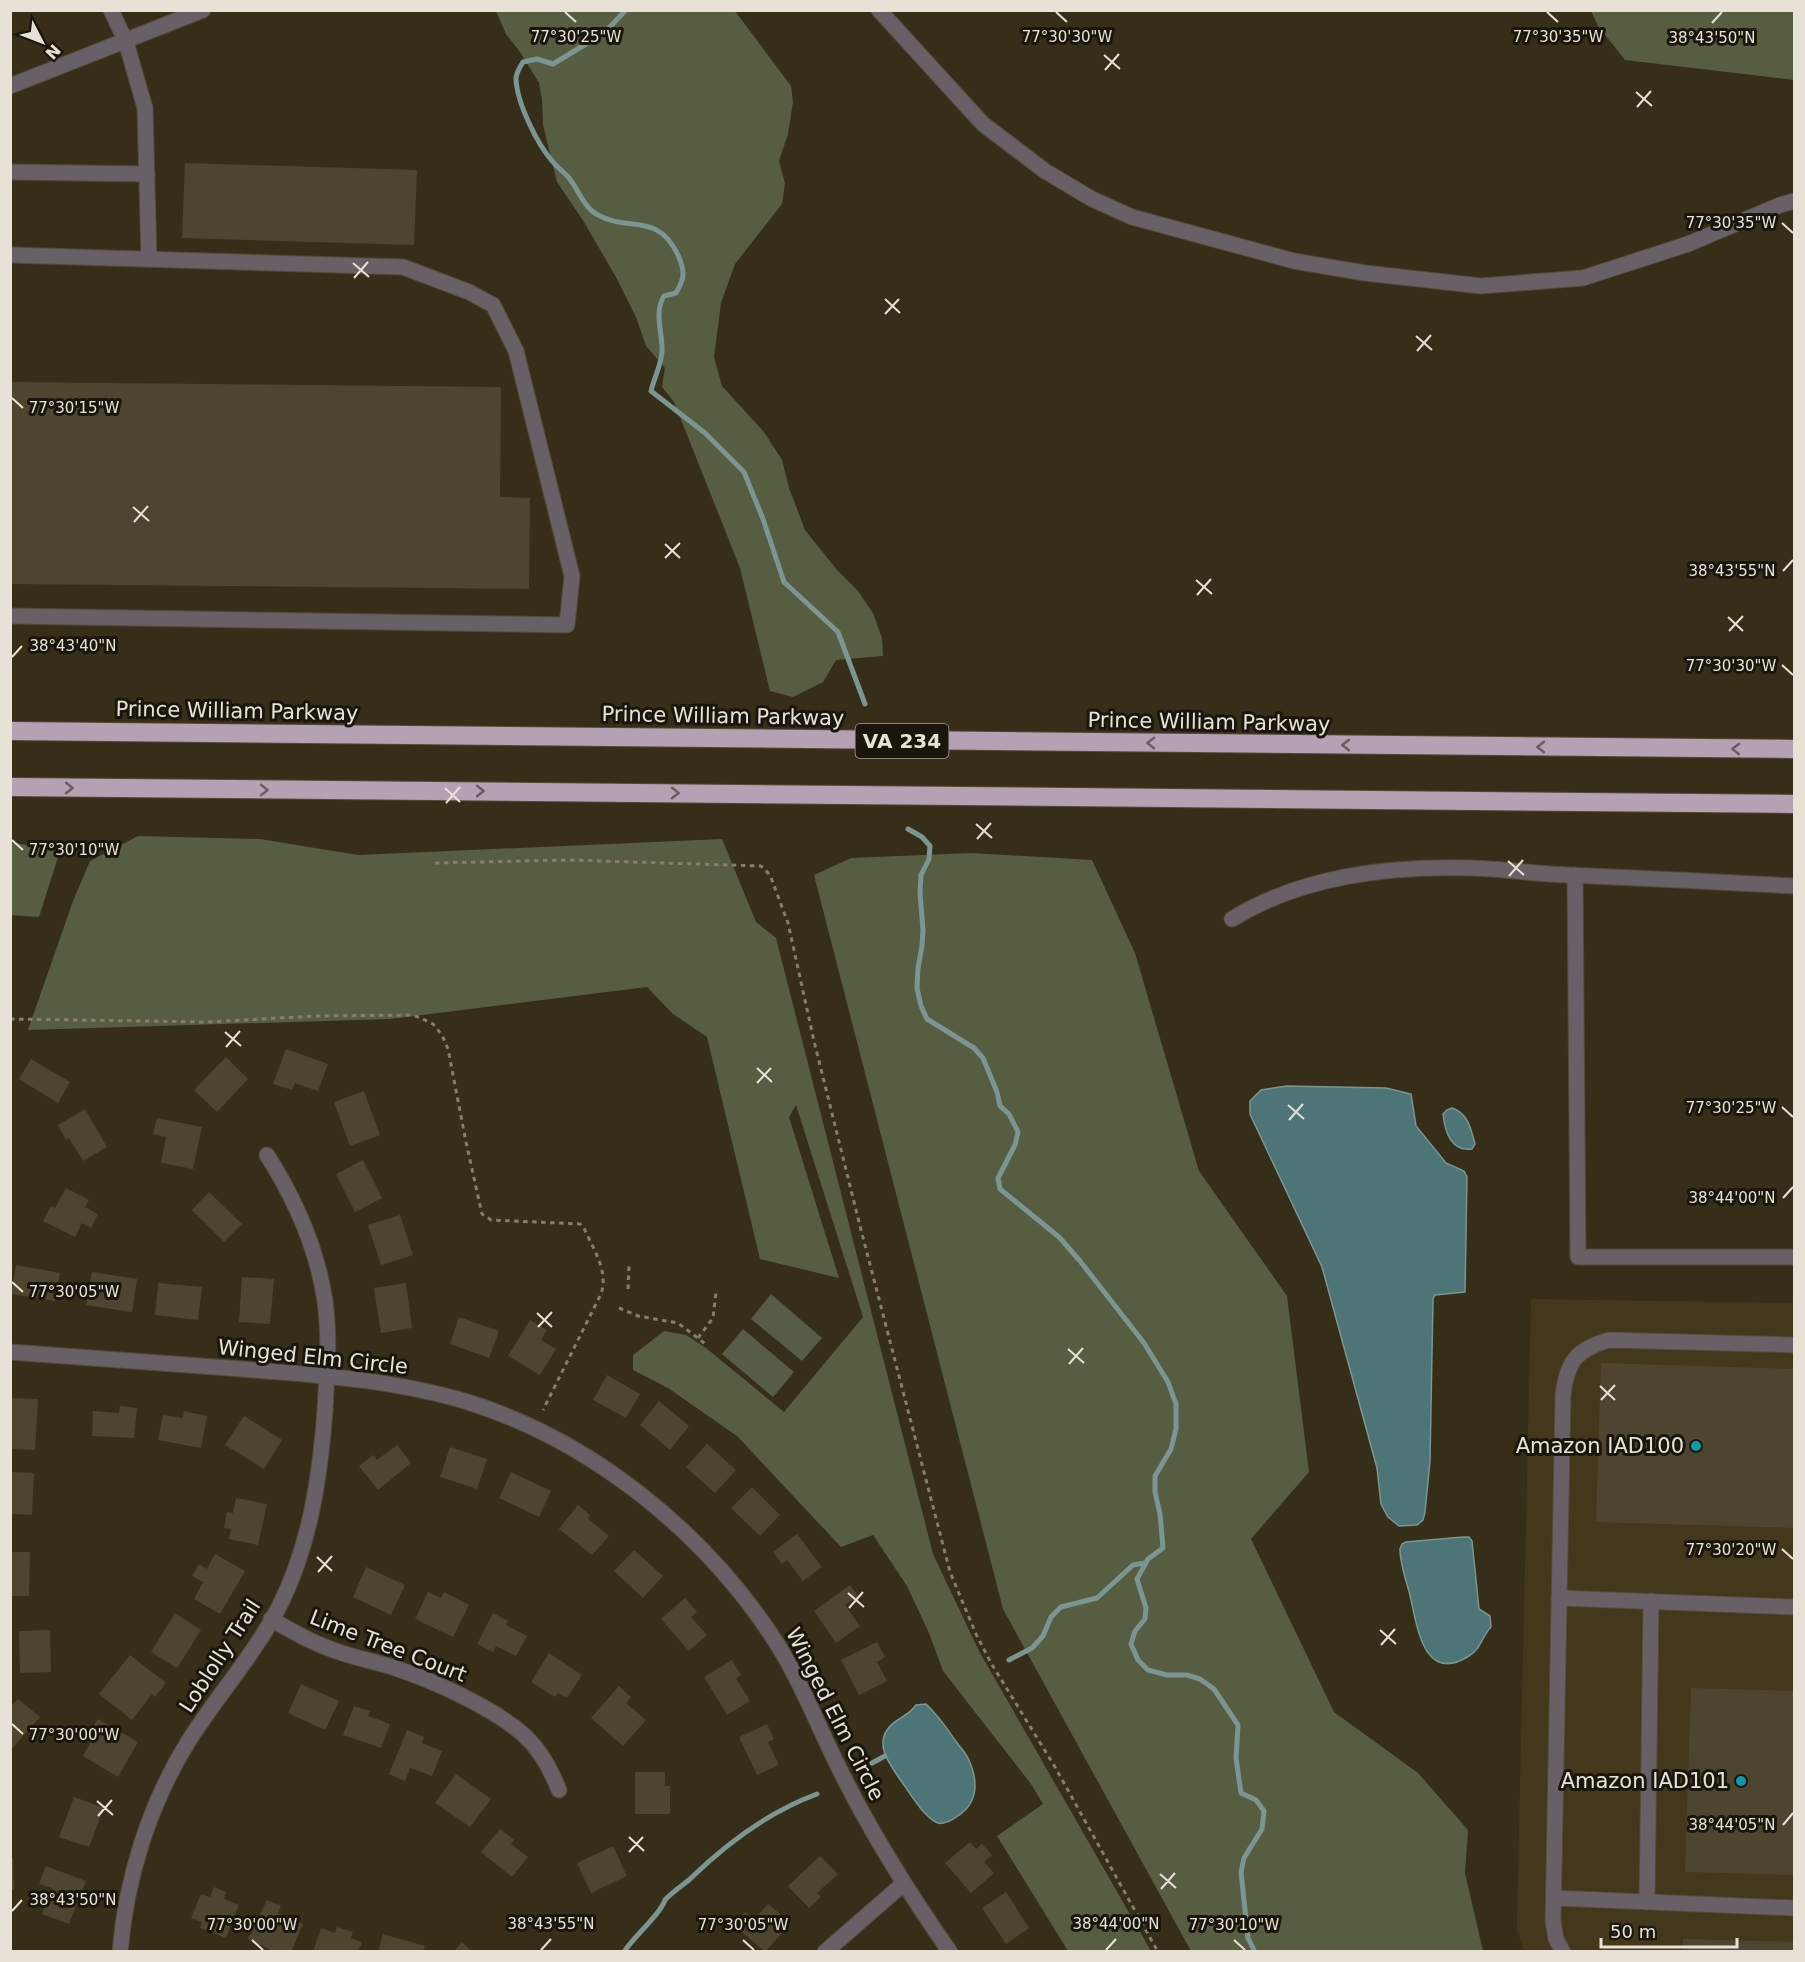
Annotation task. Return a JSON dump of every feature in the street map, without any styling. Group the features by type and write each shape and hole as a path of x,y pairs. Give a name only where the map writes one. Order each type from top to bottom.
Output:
{"highway":[{"name":"Prince William Parkway","path":"10,731 1794,749"},
{"path":"10,787 1794,804"}],"street":[{"path":"111,10 126,42 145,108 149,259"},
{"path":"10,86 203,10"},
{"path":"879,10 983,124 1045,171 1092,199 1132,217 1294,261 1365,273 1481,286 1583,278 1688,244 1794,201"},
{"path":"10,172 147,174"},
{"path":"10,255 403,267 469,292 493,305 516,351 572,576 567,625 10,616"},
{"path":"1232,919 1255,905 1324,882 1370,872 1418,868 1473,868 1794,886"},
{"path":"1575,875 1578,1257 1794,1257"},
{"name":"Loblolly Trail","path":"120,1952 129,1891 152,1814 188,1743 271,1619 295,1568 306,1536 315,1496 327,1376 325,1302 316,1260 305,1227 288,1188 267,1155"},
{"path":"1563,1952 1556,1939 1553,1921 1563,1395 1566,1376 1575,1360 1588,1346 1609,1340 1794,1345"},
{"name":"Winged Elm Circle","path":"10,1352 327,1376 416,1389 510,1417 600,1466 643,1497 689,1536 746,1598 772,1636 795,1677 845,1781 903,1884 950,1952"},
{"path":"1559,1598 1794,1607"},
{"path":"1647,1902 1651,1601"},
{"name":"Lime Tree Court","path":"271,1619 328,1648 427,1680 459,1694 506,1721 525,1736 541,1754 560,1790"},
{"path":"825,1952 903,1884"},
{"path":"1554,1898 1794,1908"}],"path":[{"path":"435,863 568,860 749,865 761,866 770,875 788,923 814,1041 860,1226 950,1572 991,1663 1055,1767 1158,1952"},
{"path":"10,1019 207,1022 316,1016 402,1015 421,1017 437,1028 448,1049 482,1214 491,1220 583,1226 603,1272 604,1285 601,1299 543,1410"},
{"path":"628,1289 629,1265"},
{"path":"698,1338 713,1318 716,1292"},
{"path":"619,1308 638,1316 675,1322 708,1347"}],"shaded area":[{"path":"1531,1299 1794,1303 1794,1951 1524,1952 1517,1930 1517,1915"}],"green space":[{"path":"496,11 735,11 791,86 793,102 788,134 779,161 785,183 782,204 735,264 721,303 714,357 722,386 764,432 782,460 789,488 805,530 837,570 858,591 873,613 882,638 883,656 836,660 823,682 793,697 770,691 740,568 674,402 662,387 665,368 646,346 636,317 617,279 584,222 557,182 543,125 539,83 506,34"},
{"path":"1591,11 1794,11 1794,80 1625,60 1598,26"},
{"path":"138,836 260,839 358,855 722,839 756,922 776,938 933,1554 979,1651 1151,1951 1068,1951 997,1836 1043,1804 1031,1784 943,1671 929,1633 907,1586 873,1535 841,1547 737,1436 668,1388 633,1370 633,1355 664,1331 686,1335 706,1348 784,1412 863,1317 796,1105 789,1117 839,1278 760,1259 707,1037 673,1014 647,987 390,1019 28,1030 73,901 90,861"},
{"path":"10,842 60,851 39,917 11,915"},
{"path":"971,853 1092,860 1135,953 1199,1171 1287,1296 1309,1472 1251,1539 1334,1712 1418,1773 1468,1830 1465,1873 1483,1951 1191,1951 1003,1609 814,875 851,858"},
{"path":"771,1294 822,1338 802,1361 751,1319"},
{"path":"743,1329 794,1372 773,1397 722,1354"}],"water":[{"path":"1287,1086 1386,1088 1411,1094 1416,1126 1446,1163 1464,1171 1467,1177 1465,1292 1435,1295 1433,1299 1430,1461 1425,1512 1423,1520 1417,1525 1399,1526 1388,1517 1381,1504 1377,1468 1322,1267 1250,1114 1250,1101 1261,1090"},
{"path":"1452,1108 1462,1114 1468,1122 1475,1144 1472,1149 1459,1147 1450,1139 1443,1114"},
{"path":"1469,1537 1472,1541 1479,1609 1490,1616 1491,1627 1479,1646 1469,1656 1454,1663 1441,1663 1425,1648 1420,1635 1402,1566 1400,1549 1406,1542"},
{"path":"926,1704 942,1721 967,1756 974,1774 975,1790 970,1804 959,1815 943,1823 932,1820 916,1803 889,1763 883,1747 884,1736 890,1726 916,1705"}],"building":[{"path":"185,163 417,170 414,245 182,238"},
{"path":"10,382 501,387 500,497 530,498 529,589 10,584"},
{"path":"286,1049 328,1064 318,1091 295,1083 292,1090 273,1084"},
{"path":"226,1057 248,1079 217,1112 194,1090"},
{"path":"31,1059 70,1082 58,1103 19,1079"},
{"path":"364,1091 380,1135 350,1146 334,1102"},
{"path":"85,1109 107,1147 83,1161 69,1138 66,1140 58,1125"},
{"path":"157,1118 202,1127 193,1169 161,1163 166,1137 153,1134"},
{"path":"363,1160 382,1198 355,1212 336,1174"},
{"path":"66,1188 89,1200 85,1207 98,1214 91,1228 82,1223 75,1237 43,1221 51,1206 55,1208"},
{"path":"209,1192 242,1224 224,1242 192,1210"},
{"path":"400,1215 413,1255 381,1265 368,1225"},
{"path":"16,1265 60,1273 55,1301 11,1294"},
{"path":"92,1272 137,1279 132,1312 86,1305"},
{"path":"242,1277 274,1279 270,1324 239,1322"},
{"path":"158,1283 202,1287 198,1320 155,1315"},
{"path":"406,1283 412,1328 381,1333 374,1288"},
{"path":"459,1317 499,1331 489,1358 450,1344"},
{"path":"530,1320 547,1330 541,1340 556,1349 540,1375 508,1356"},
{"name":"Amazon IAD100","path":"1601,1363 1794,1369 1794,1528 1596,1522"},
{"path":"607,1375 640,1394 626,1418 593,1400"},
{"path":"12,1398 38,1399 35,1450 10,1449"},
{"path":"659,1401 689,1426 670,1450 640,1425"},
{"path":"120,1406 137,1408 134,1438 92,1436 93,1411 119,1413"},
{"path":"184,1411 207,1416 201,1448 158,1440 163,1415 183,1418"},
{"path":"244,1416 282,1440 264,1469 225,1445"},
{"path":"707,1444 736,1470 715,1493 686,1467"},
{"path":"397,1445 411,1463 378,1490 359,1466 373,1455 377,1460"},
{"path":"450,1447 487,1459 477,1489 440,1477"},
{"path":"10,1472 34,1473 32,1515 10,1514"},
{"path":"511,1472 551,1491 539,1517 499,1498"},
{"path":"752,1487 780,1515 760,1536 731,1508"},
{"path":"236,1498 267,1504 258,1545 229,1539 231,1529 224,1528 227,1512 233,1513"},
{"path":"578,1505 590,1515 588,1519 609,1536 592,1555 559,1529"},
{"path":"797,1534 822,1567 803,1581 787,1560 782,1564 773,1552"},
{"path":"634,1550 663,1576 643,1598 614,1571"},
{"path":"10,1552 30,1552 29,1596 10,1596"},
{"path":"215,1554 245,1571 220,1614 194,1599 203,1582 192,1576 199,1564 207,1569"},
{"path":"366,1567 405,1585 391,1615 353,1597"},
{"path":"850,1585 858,1596 845,1605 860,1626 836,1643 814,1611"},
{"path":"428,1592 441,1598 444,1592 469,1605 453,1637 415,1619"},
{"path":"685,1598 697,1612 691,1617 707,1635 689,1651 661,1619"},
{"path":"175,1613 201,1630 177,1668 151,1652"},
{"path":"493,1613 508,1621 506,1625 527,1636 516,1656 496,1646 493,1652 477,1644"},
{"path":"50,1630 51,1672 20,1673 19,1631"},
{"path":"877,1642 885,1657 877,1662 887,1681 859,1695 841,1660"},
{"path":"549,1653 582,1675 567,1698 558,1693 555,1697 531,1682"},
{"path":"130,1655 166,1683 155,1697 152,1694 132,1720 99,1694"},
{"path":"732,1660 741,1675 736,1678 750,1701 727,1715 704,1677"},
{"path":"301,1684 339,1701 325,1730 288,1713"},
{"path":"619,1686 631,1697 626,1703 646,1720 623,1746 591,1718"},
{"name":"Amazon IAD101","path":"1691,1688 1794,1691 1794,1875 1685,1872"},
{"path":"18,1699 40,1717 10,1751 10,1707"},
{"path":"354,1706 370,1711 368,1716 390,1724 381,1748 343,1735"},
{"path":"98,1719 138,1742 118,1777 83,1756 90,1743 85,1740"},
{"path":"767,1724 774,1739 768,1742 779,1765 757,1775 739,1737"},
{"path":"407,1730 424,1737 422,1743 442,1751 432,1776 410,1768 405,1781 389,1774"},
{"path":"635,1772 665,1772 665,1786 670,1786 670,1814 635,1814"},
{"path":"456,1774 491,1799 470,1827 435,1803"},
{"path":"74,1797 104,1808 89,1847 59,1837"},
{"path":"500,1829 514,1840 511,1844 528,1857 512,1877 481,1852"},
{"path":"970,1842 976,1849 982,1844 992,1855 984,1862 994,1873 971,1893 945,1863"},
{"path":"613,1846 627,1876 591,1893 577,1863"},
{"path":"820,1856 838,1874 817,1893 821,1897 809,1908 788,1886"},
{"path":"10,1858 13,1858 14,1889 10,1889"},
{"path":"46,1866 86,1881 69,1924 42,1914 52,1888 39,1884"},
{"path":"214,1887 226,1892 224,1899 239,1905 226,1938 200,1928 202,1922 191,1918 201,1894 210,1897"},
{"path":"1006,1892 1029,1928 1006,1944 982,1908"},
{"path":"267,1900 281,1906 278,1913 303,1924 291,1952 275,1952 248,1939"},
{"path":"768,1904 791,1923 765,1952 734,1925 745,1912 754,1920"},
{"path":"337,1927 353,1932 351,1938 362,1942 358,1952 313,1952 321,1928 335,1933"},
{"path":"383,1934 425,1946 423,1952 378,1952"},
{"path":"1683,1939 1794,1942 1794,1952 1683,1952"},
{"path":"462,1942 472,1952 453,1952"}],"waterway":[{"path":"626,10 604,33 553,64 537,59 523,62 516,77 520,100 541,145 553,162 569,178 592,211 608,219 652,228 670,241 678,255 683,270 682,279 676,293 664,296 659,308 662,354 651,391 705,433 744,472 784,582 838,632 865,704"},
{"path":"908,829 922,837 930,846 929,859 921,875 923,930 917,988 921,1006 927,1019 974,1048 983,1058 997,1092 1000,1106 1009,1114 1018,1132 1015,1145 998,1178 1000,1189 1059,1237 1080,1261 1144,1343 1168,1382 1176,1404 1176,1429 1171,1449 1155,1476 1163,1548 1148,1559 1137,1579 1146,1608 1145,1619 1135,1631 1131,1644 1138,1660 1148,1670 1167,1675 1187,1675 1200,1679 1214,1689 1238,1725 1236,1758 1241,1793 1256,1800 1264,1811 1262,1829 1244,1858 1241,1872 1248,1938 1255,1952"},
{"path":"1009,1660 1032,1648 1043,1636 1051,1617 1061,1607 1097,1598 1133,1565 1145,1563"},
{"path":"872,1763 885,1756"},
{"path":"624,1952 658,1912 665,1900 719,1853 765,1819 817,1794"}],"place":[{"name":"Amazon IAD100","path":"1696,1446"},
{"name":"Amazon IAD101","path":"1741,1781"}]}
